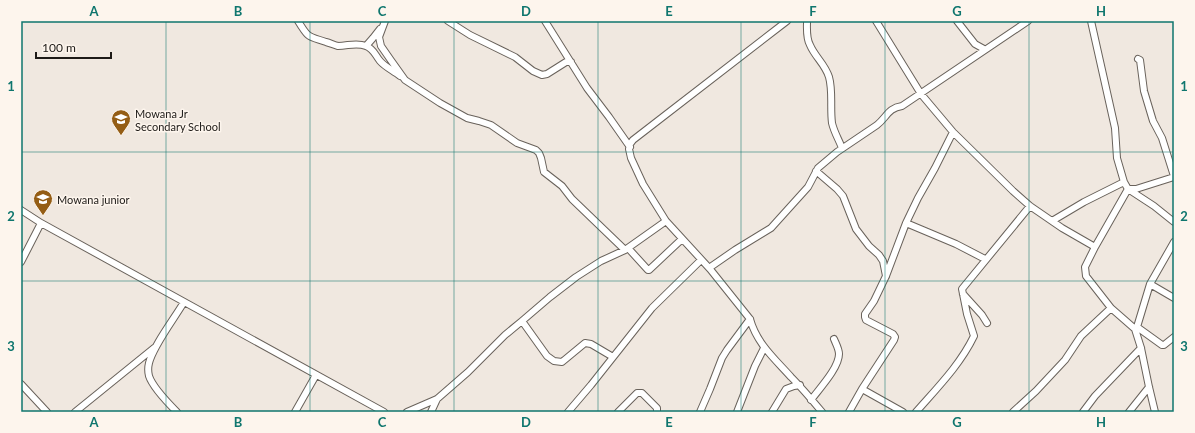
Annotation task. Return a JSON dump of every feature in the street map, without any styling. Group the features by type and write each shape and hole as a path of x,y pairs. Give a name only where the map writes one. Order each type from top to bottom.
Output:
{"street":[{"path":"298,21 305,32 314,39 338,46 355,43 366,46 374,51 380,61 440,103 467,118 491,125 517,143 536,150 541,158 544,172 562,186 572,199 648,270 682,239"},
{"path":"448,21 470,35 515,57 533,72 542,75 547,74 566,62 570,62"},
{"path":"788,21 633,140 629,154 635,170 666,221 709,268 750,320 752,329 764,348 800,385 822,412"},
{"path":"806,21 807,36 810,45 816,56 823,64 829,77 832,123 842,148"},
{"path":"876,21 887,36 921,94 953,132 1030,206 1062,228 1095,247"},
{"path":"957,21 975,44 978,54"},
{"path":"709,268 771,228 808,187 816,171 825,161 877,125 883,120 890,110 895,107 902,106 921,94 984,49 1028,21"},
{"path":"1091,21 1115,128 1117,158 1124,182 1128,189 1154,206 1174,222"},
{"path":"549,23 570,62 630,147"},
{"path":"366,46 384,24"},
{"path":"384,24 379,37 381,46 406,80"},
{"path":"975,44 984,49"},
{"path":"1128,189 1136,189 1174,177 1162,138 1153,121 1145,97 1138,59"},
{"path":"849,412 895,337 893,334 866,320 864,317 886,276 906,223 918,198 953,132"},
{"path":"816,171 837,188 843,196 856,229 883,261 886,276"},
{"path":"1052,221 1084,202 1124,182"},
{"path":"1128,189 1084,267 1086,276 1111,308 1136,328 1162,345 1174,337"},
{"path":"916,412 947,377 968,349 974,336 962,293 964,285 1030,206"},
{"path":"21,210 41,223 384,412"},
{"path":"407,412 438,399 505,335 550,297 582,273 601,260 626,249 666,221"},
{"path":"21,262 41,223"},
{"path":"906,223 956,244 986,259"},
{"path":"1155,412 1136,328 1150,284 1174,242"},
{"path":"569,412 652,308 701,260"},
{"path":"883,261 892,260"},
{"path":"1150,284 1174,298"},
{"path":"962,293 982,315 987,324"},
{"path":"177,412 164,398 149,376 149,363 156,347 184,302"},
{"path":"1015,412 1065,360 1081,336 1111,308"},
{"path":"700,412 722,358 750,320"},
{"path":"522,321 547,356 554,361 562,362 585,343 591,344 613,357"},
{"path":"811,400 837,362 839,352 834,339"},
{"path":"75,412 156,347"},
{"path":"737,412 755,366 764,348"},
{"path":"1084,412 1095,396 1141,348"},
{"path":"295,412 316,375"},
{"path":"21,384 47,412"},
{"path":"772,412 786,389 800,385"},
{"path":"1129,412 1149,387"},
{"path":"862,389 903,412"},
{"path":"618,412 637,393 640,392 657,408 657,412"},
{"path":"431,412 438,399"}],"place":[{"name":"Mowana Jr Secondary School","path":"121,136"},
{"name":"Mowana junior","path":"43,216"}]}
